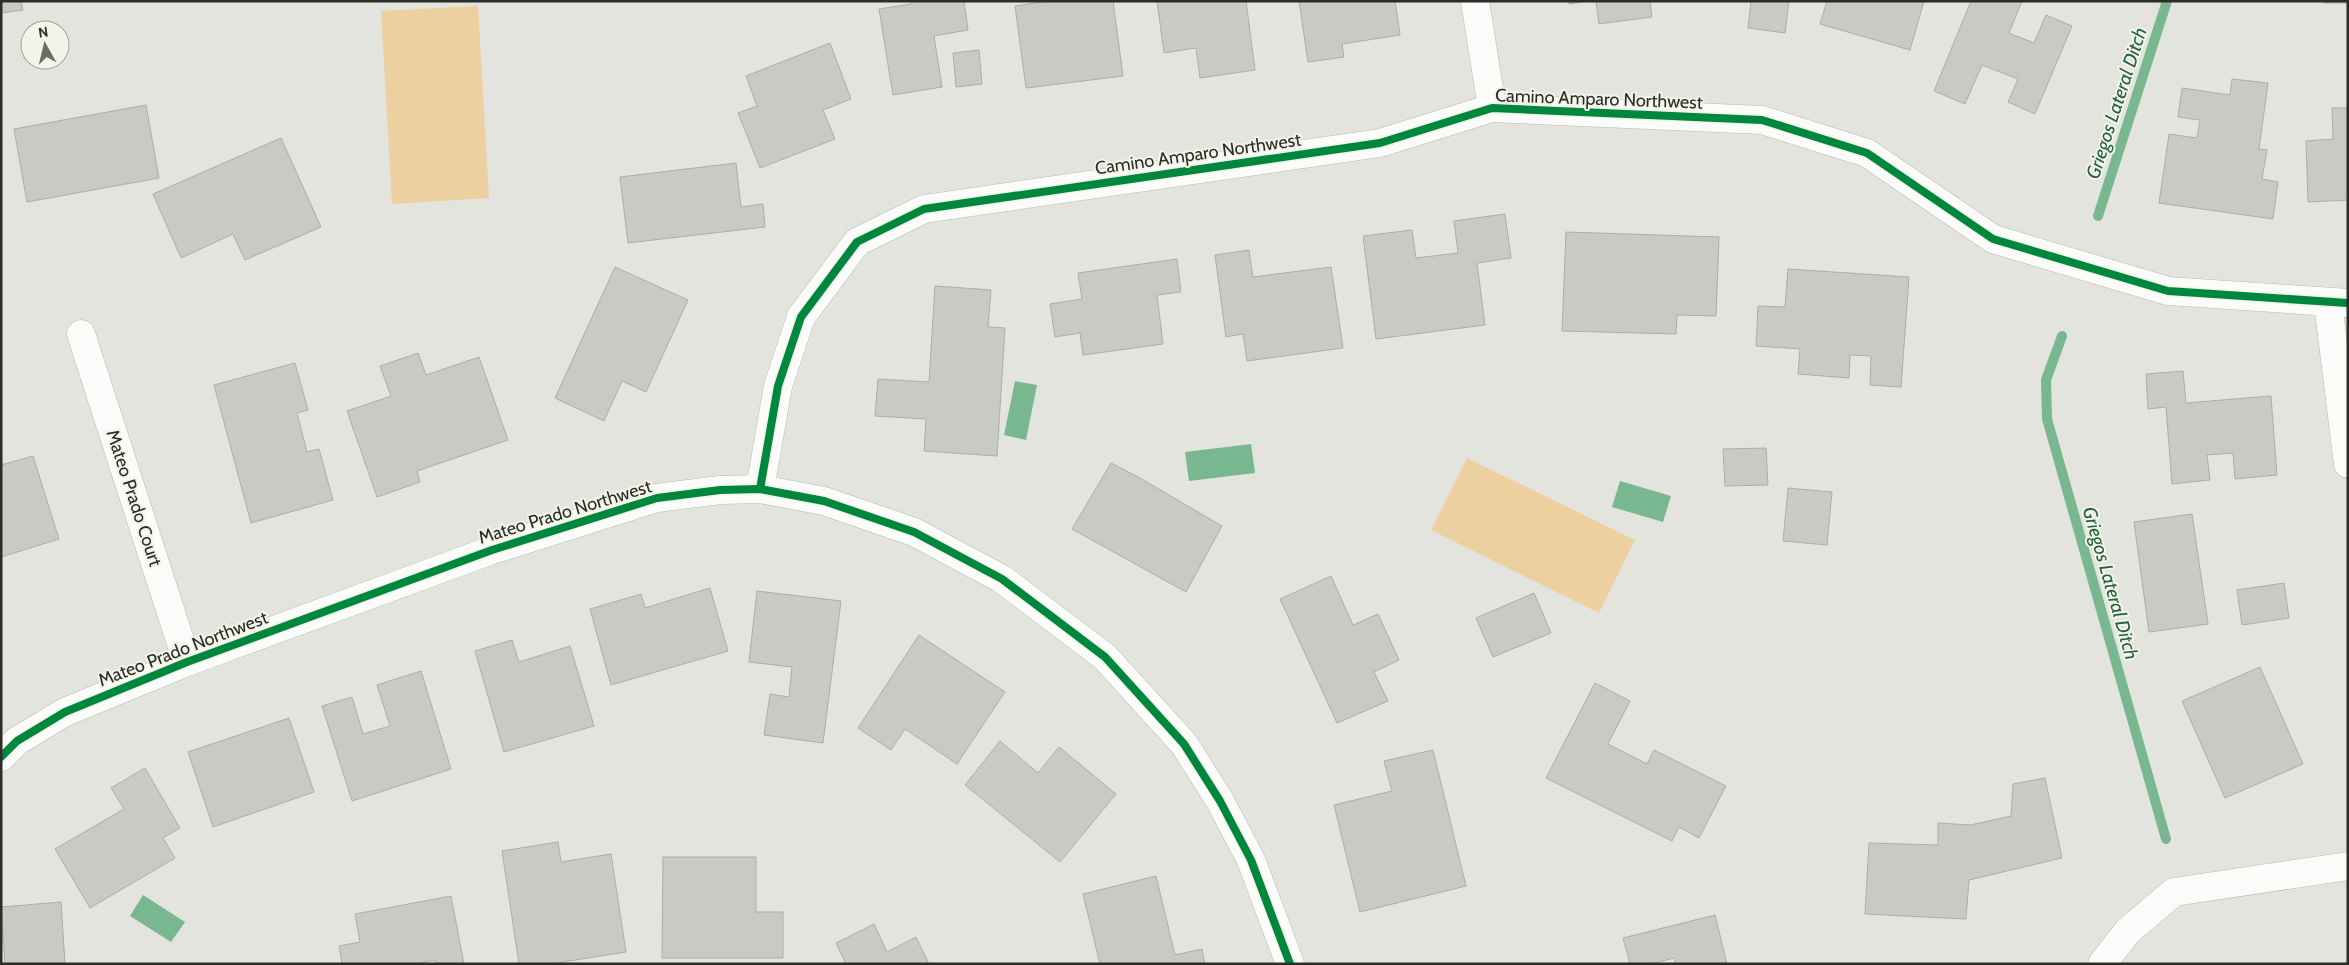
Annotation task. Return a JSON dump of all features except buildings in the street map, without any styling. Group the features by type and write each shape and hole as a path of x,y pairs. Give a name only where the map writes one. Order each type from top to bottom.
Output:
{"street":[{"path":"1475,1 1492,108"},
{"name":"Camino Amparo Northwest","path":"760,488 778,386 801,318 857,242 924,209 1380,143 1492,108 1762,120 1867,153 1993,238 2168,291 2338,303"},
{"path":"2338,303 2348,464"},
{"name":"Mateo Prado Court","path":"81,334 188,662"},
{"name":"Mateo Prado Northwest","path":"1,757 17,741 65,712 188,662 492,550 586,518 656,498 720,490 760,488 824,501 914,532 1002,579 1105,658 1184,744 1220,801 1251,860 1290,964"},
{"path":"2102,964 2128,931 2174,892 2348,866"}],"shaded area":[{"path":"478,6 489,198 392,204 381,11"},
{"path":"1015,381 1037,385 1026,440 1004,435"},
{"path":"1251,444 1255,473 1189,481 1185,452"},
{"path":"1467,458 1635,540 1599,613 1431,530"},
{"path":"1620,481 1671,496 1663,522 1612,507"},
{"path":"143,895 185,922 171,942 130,916"}],"waterway":[{"name":"Griegos Lateral Ditch","path":"2098,216 2167,1"},
{"name":"Griegos Lateral Ditch","path":"2062,336 2046,380 2047,419 2166,839"}],"cycle path":[{"path":"760,489 778,386 801,317 857,242 924,209 1380,143 1492,108 1762,120 1867,153 1993,239 2168,291 2348,303"},
{"path":"1,757 17,741 65,712 187,662 492,550 657,498 720,490 760,489 824,501 914,532 1002,579 1105,657 1184,744 1220,801 1251,860 1290,964"}]}
